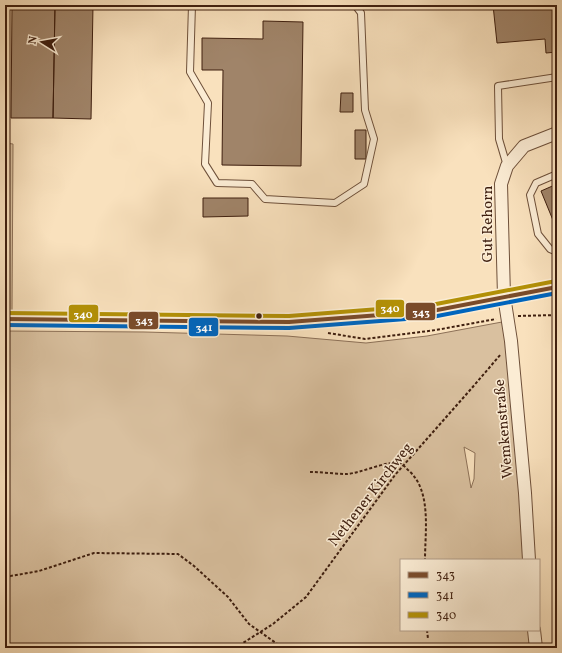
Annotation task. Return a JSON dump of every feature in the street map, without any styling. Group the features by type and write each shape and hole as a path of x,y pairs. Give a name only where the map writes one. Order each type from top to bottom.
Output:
{"street":[{"name":"Gut Rehorn","path":"504,296 501,184 507,166 524,146 557,133"},
{"path":"5,319 290,322 432,311 557,287"},
{"name":"Wemkenstraße","path":"504,296 511,341 525,494 529,559"},
{"path":"534,631 536,648"}],"lane":[{"path":"192,5 190,72 208,103 205,164 217,183 252,184 265,199 335,203 364,184 374,139 365,110 361,13 356,5"},
{"path":"507,166 499,139 498,86 557,77"},
{"path":"557,174 536,183 530,195 538,234 550,250 557,252"}],"path":[{"path":"508,316 557,316"},
{"name":"Nethener Kirchweg","path":"235,648 273,624 306,597 395,475 511,341"},
{"path":"310,472 348,474 398,462 401,464 414,475 423,493 425,506 425,559"},
{"path":"5,577 39,571 94,553 178,554 194,566 228,597 249,624 283,648"},
{"path":"427,631 428,639"}],"shaded area":[{"path":"5,143 13,144 12,313 5,313"},
{"path":"502,322 508,342 526,559 400,559 400,631 531,631 532,648 5,648 5,331 144,332 287,336 366,343 427,336","holes":["464,447 475,453 474,479 471,488"]}],"building":[{"path":"12,5 55,5 53,118 11,118"},
{"path":"55,5 93,5 91,119 53,118"},
{"path":"493,5 557,5 557,52 546,53 545,39 497,43"},
{"path":"263,21 303,22 301,166 222,165 223,70 202,70 202,38 263,39"},
{"path":"341,93 353,93 353,112 340,112"},
{"path":"355,130 366,130 366,159 355,159"},
{"path":"557,184 557,230 541,191"},
{"path":"203,198 248,198 248,216 203,217"}],"transit line":[{"name":"340","path":"5,313 289,316 431,305 556,281"},
{"name":"343","path":"5,319 289,322 432,311 557,287"},
{"name":"341","path":"5,325 289,328 432,317 557,293"}]}
